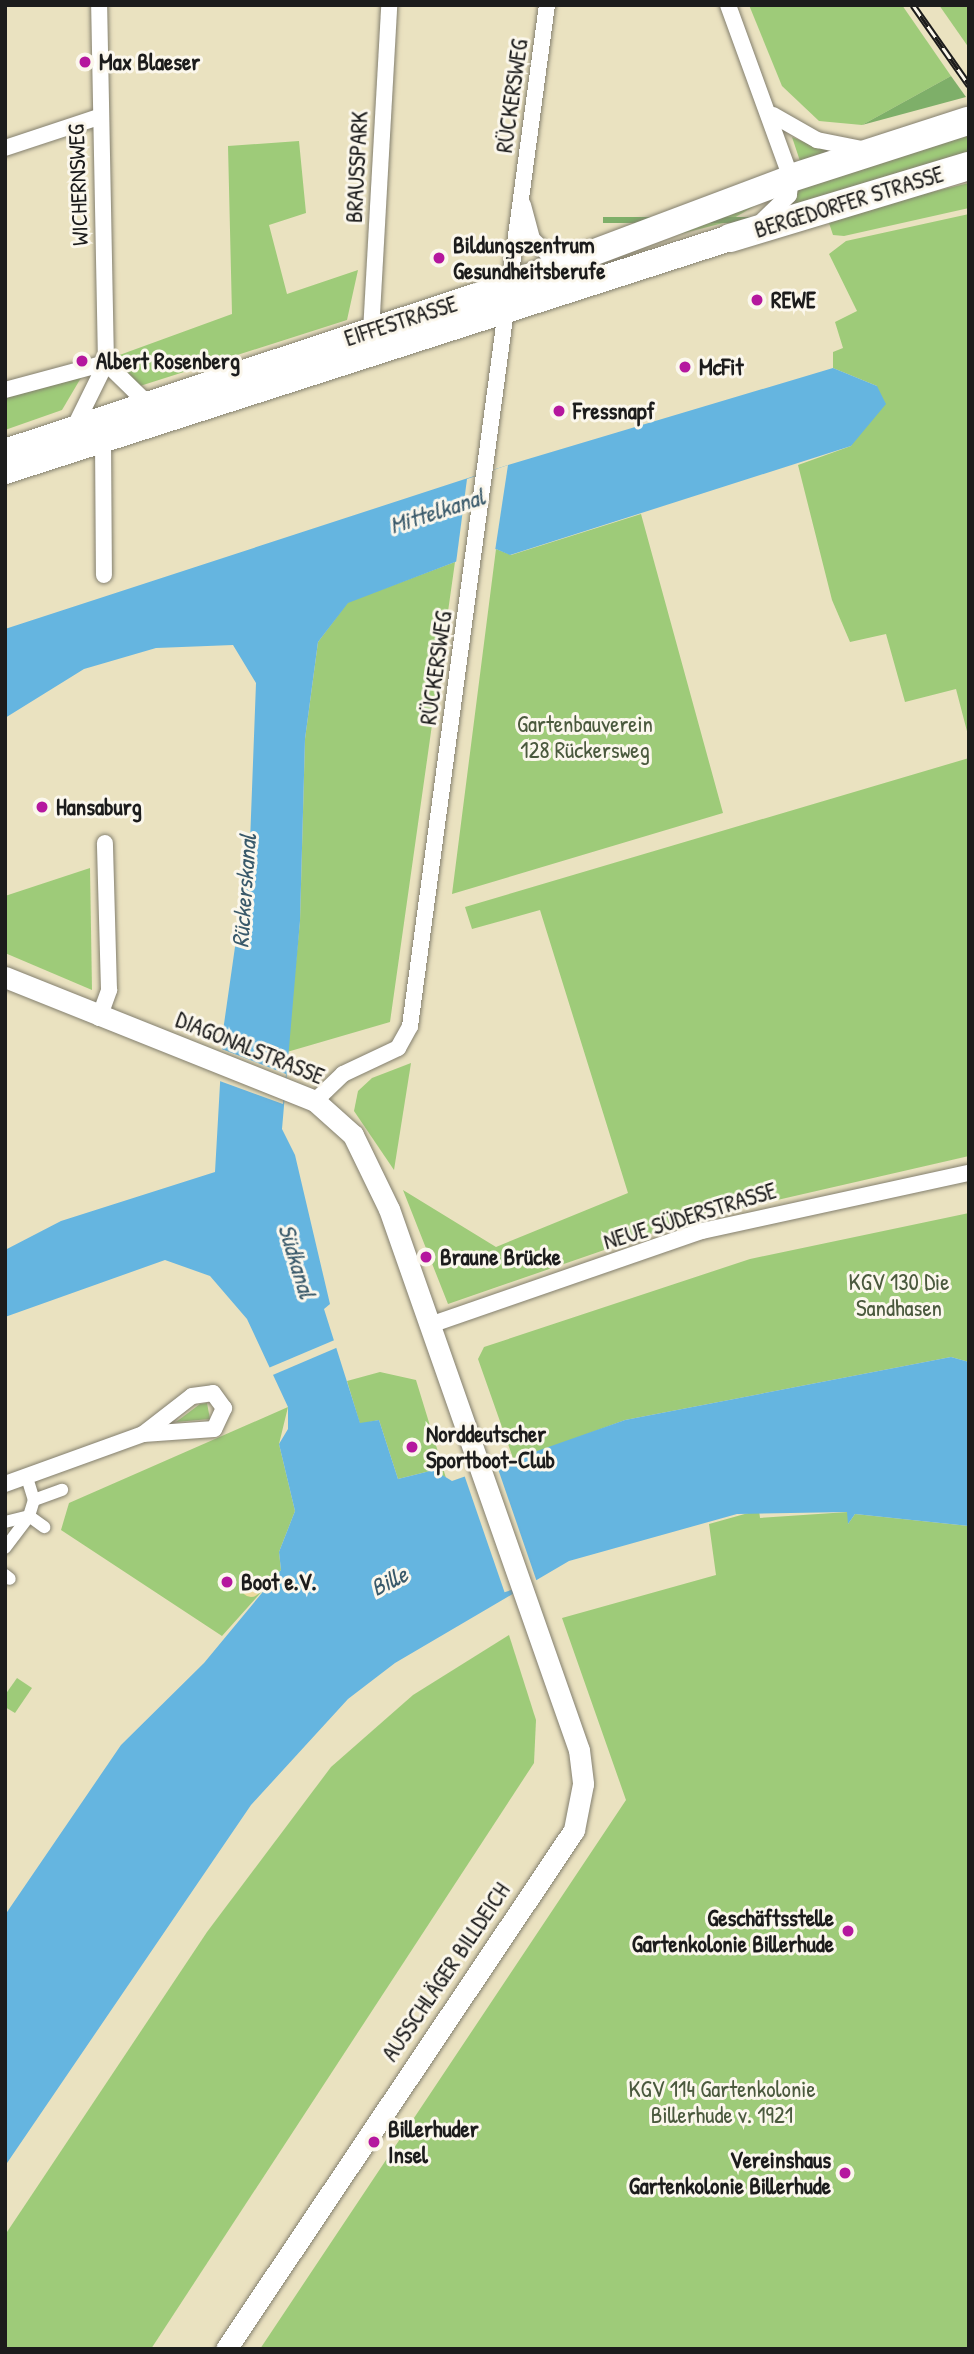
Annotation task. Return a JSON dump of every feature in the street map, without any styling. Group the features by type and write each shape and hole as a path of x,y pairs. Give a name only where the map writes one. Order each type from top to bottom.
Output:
{"highway":[{"name":"BERGEDORFER STRASSE","path":"792,178 968,121"},
{"name":"BERGEDORFER STRASSE","path":"730,238 969,166"}],"main road":[{"name":"EIFFESTRASSE","path":"5,471 184,414 506,298 568,260 792,178"},
{"name":"EIFFESTRASSE","path":"5,452 75,426 371,331 730,238"}],"street":[{"name":"WICHERNSWEG","path":"75,426 106,363 99,117 99,5"},
{"name":"BRAUSSPARK","path":"371,331 389,5"},
{"name":"RÜCKERSWEG","path":"315,1101 343,1074 398,1048 410,1026 487,472 506,298 547,5"},
{"path":"728,5 773,116 792,178 789,195 772,214 730,238"},
{"path":"773,116 817,141 875,150"},
{"path":"5,148 99,117"},
{"name":"RÜCKERSWEG","path":"521,192 532,239 550,256 568,260"},
{"path":"5,390 106,363 145,404 184,414"},
{"path":"103,440 104,575"},
{"path":"99,1018 109,990 105,843"},
{"name":"DIAGONALSTRASSE","path":"5,977 99,1018 315,1101 346,1125 372,1167 430,1325"},
{"name":"NEUE SÜDERSTRASSE","path":"430,1325 702,1231 969,1173"},
{"name":"AUSSCHLÄGER BILLDEICH","path":"226,2349 574,1830 583,1784 579,1750 430,1325"},
{"path":"5,1484 143,1434"},
{"path":"5,1548 29,1516 34,1500 29,1484"},
{"path":"34,1500 62,1490"},
{"path":"5,1522 29,1516"},
{"path":"29,1516 44,1527"}],"green space":[{"path":"749,5 902,5 951,76 862,125 819,121 782,86"},
{"path":"939,5 969,5 969,48"},
{"path":"951,76 966,97 862,125"},
{"path":"969,132 969,155 785,208 797,186"},
{"path":"792,137 814,146 836,152 801,164"},
{"path":"299,141 306,213 269,225 287,294 358,270 347,320 140,386 114,357 232,314 228,146"},
{"path":"969,183 969,208 844,236 833,235 829,223 829,217"},
{"path":"770,197 727,222 653,241"},
{"path":"969,214 969,739 956,689 905,702 886,634 850,642 832,600 798,465 851,446 877,386 833,368 833,352 843,348 835,322 857,311 829,254 846,241"},
{"path":"603,217 829,217 829,223 603,223"},
{"path":"85,371 62,410 5,430 5,398"},
{"name":"Gartenbauverein 128 Rückersweg","path":"641,514 723,813 452,894 496,549 511,555"},
{"path":"455,562 390,1022 287,1052 300,921 305,739 318,642 348,602"},
{"path":"969,758 969,1156 694,1219 448,1304 403,1190 496,1247 628,1193 540,910 472,929 465,907"},
{"path":"90,868 92,990 5,953 5,896"},
{"path":"411,1063 394,1170 354,1111 358,1091 372,1078"},
{"name":"KGV 130 Die Sandhasen","path":"969,1213 969,1362 951,1357 625,1420 514,1461 478,1359 484,1347 750,1259"},
{"name":"Norddeutscher Sportboot-Club","path":"380,1372 416,1380 446,1478 434,1470 398,1479 379,1420 360,1424 347,1381"},
{"path":"207,1403 210,1419 176,1422 200,1404"},
{"path":"288,1407 279,1444 295,1511 279,1552 281,1570 222,1636 61,1530 69,1503"},
{"name":"KGV 114 Gartenkolonie Billerhude v. 1921","path":"759,1510 760,1518 848,1512 848,1524 855,1514 969,1526 969,2349 260,2349 626,1800 562,1618 716,1575 709,1524"},
{"path":"509,1635 536,1720 534,1763 151,2349 5,2349 5,2235 207,1932 331,1767 413,1695"},
{"path":"17,1678 32,1688 15,1713 5,1707 5,1695"}],"sand":[{"path":"251,1577 258,1580 261,1587 258,1594 251,1597 244,1594 241,1587 244,1580"}],"water":[{"path":"833,368 877,386 886,404 851,446 510,555 496,549 455,562 348,603 318,642 305,739 300,921 282,1129 295,1155 330,1304 324,1309 360,1423 379,1420 398,1479 434,1470 452,1481 625,1420 951,1357 969,1362 969,1526 855,1514 848,1524 847,1512 737,1514 569,1561 395,1663 348,1699 251,1805 5,2166 5,1915 121,1745 204,1663 281,1570 279,1552 295,1511 279,1444 288,1429 288,1407 247,1319 210,1276 165,1260 5,1317 5,1250 61,1221 215,1172 223,1031 250,842 256,683 233,645 156,648 84,669 5,718 5,629 508,465"}],"pier":[{"path":"508,465 495,551 456,563 467,479"},
{"path":"219,1048 286,1074 283,1104 217,1080"},
{"path":"337,1339 340,1346 269,1376 266,1369"},
{"path":"496,1463 537,1581 505,1592 464,1474"}],"railway":[{"path":"913,5 969,85"}],"place":[{"name":"Max Blaeser","path":"85,62"},
{"name":"Bildungszentrum Gesundheitsberufe","path":"439,258"},
{"name":"REWE","path":"757,300"},
{"name":"Albert Rosenberg","path":"82,361"},
{"name":"McFit","path":"685,367"},
{"name":"Fressnapf","path":"559,411"},
{"name":"Hansaburg","path":"42,807"},
{"name":"Braune Brücke","path":"426,1257"},
{"name":"Norddeutscher Sportboot-Club","path":"412,1447"},
{"name":"Boot e.V.","path":"227,1582"},
{"name":"Geschäftsstelle Gartenkolonie Billerhude","path":"848,1931"},
{"name":"Billerhuder Insel","path":"374,2142"},
{"name":"Vereinshaus Gartenkolonie Billerhude","path":"845,2173"}],"water label":[{"name":"Mittelkanal","path":"437,511"},
{"name":"Rückerskanal","path":"244,891"},
{"name":"Südkanal","path":"297,1261"},
{"name":"Bille","path":"389,1581"}]}
